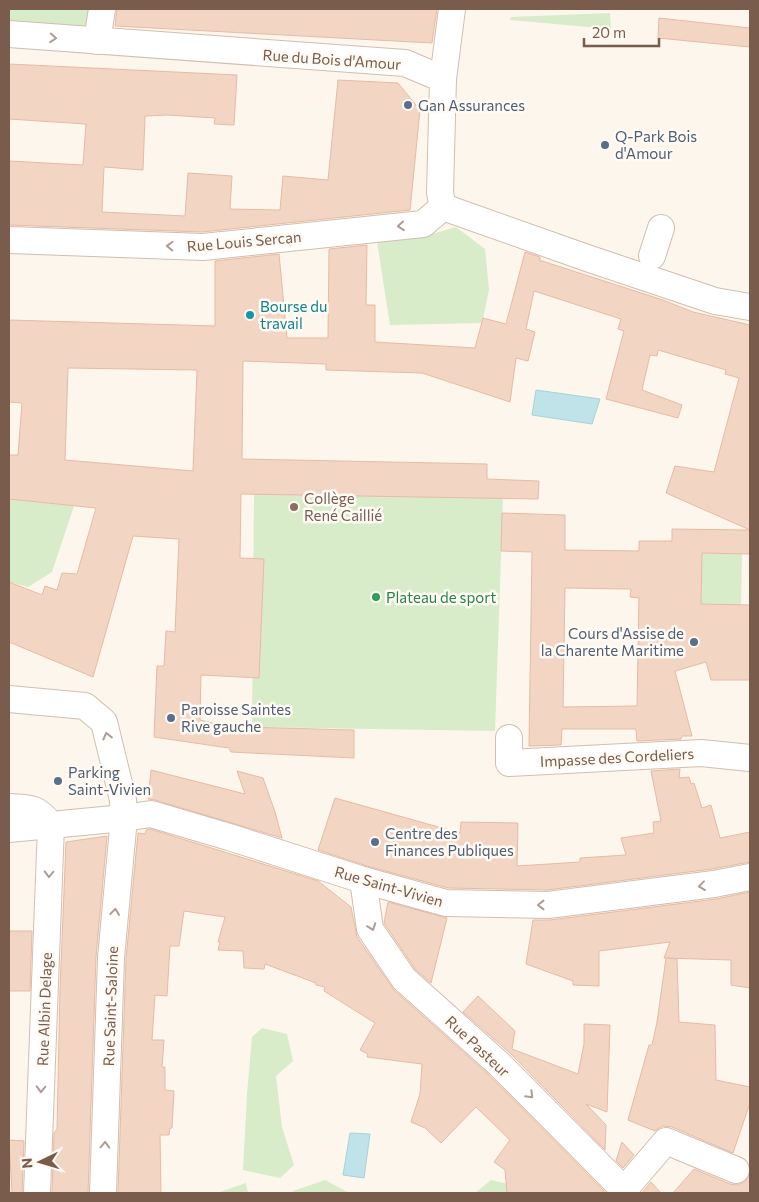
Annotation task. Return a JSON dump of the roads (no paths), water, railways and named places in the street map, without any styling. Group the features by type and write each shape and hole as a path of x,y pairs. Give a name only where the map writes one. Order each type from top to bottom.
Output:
{"street":[{"path":"97,41 102,9"},
{"path":"452,9 444,79 440,193 443,207 647,268 715,301 750,307"},
{"name":"Rue du Bois d'Amour","path":"9,34 405,63 444,79"},
{"name":"Rue Louis Sercan","path":"9,240 203,247 424,224 443,207"},
{"path":"647,268 661,228"},
{"name":"Rue Saint-Saloine","path":"9,699 85,706 104,722 123,800 124,818 111,958 104,1193"},
{"name":"Impasse des Cordeliers","path":"510,738 509,763 701,753 750,758"},
{"path":"9,806 28,807 41,813 51,825"},
{"name":"Rue Saint-Vivien","path":"9,829 151,814 363,880 446,903 548,905 714,884 750,877"},
{"name":"Rue Albin Delage","path":"37,1193 51,825"},
{"name":"Rue Pasteur","path":"363,880 370,929 404,979 500,1064 625,1191"},
{"path":"625,1191 666,1141 736,1170"}],"water":[{"path":"536,390 600,399 592,424 532,415"},
{"path":"350,1133 370,1134 364,1178 343,1175"}],"place":[{"name":"Gan Assurances","path":"408,105"},
{"name":"Q-Park Bois d'Amour","path":"605,145"},
{"name":"Bourse du travail","path":"250,315"},
{"name":"Collège René Caillié","path":"294,507"},
{"name":"Plateau de sport","path":"376,597"},
{"name":"Cours d'Assise de la Charente Maritime","path":"694,642"},
{"name":"Paroisse Saintes Rive gauche","path":"171,718"},
{"name":"Parking Saint-Vivien","path":"58,781"},
{"name":"Centre des Finances Publiques","path":"375,842"}]}
